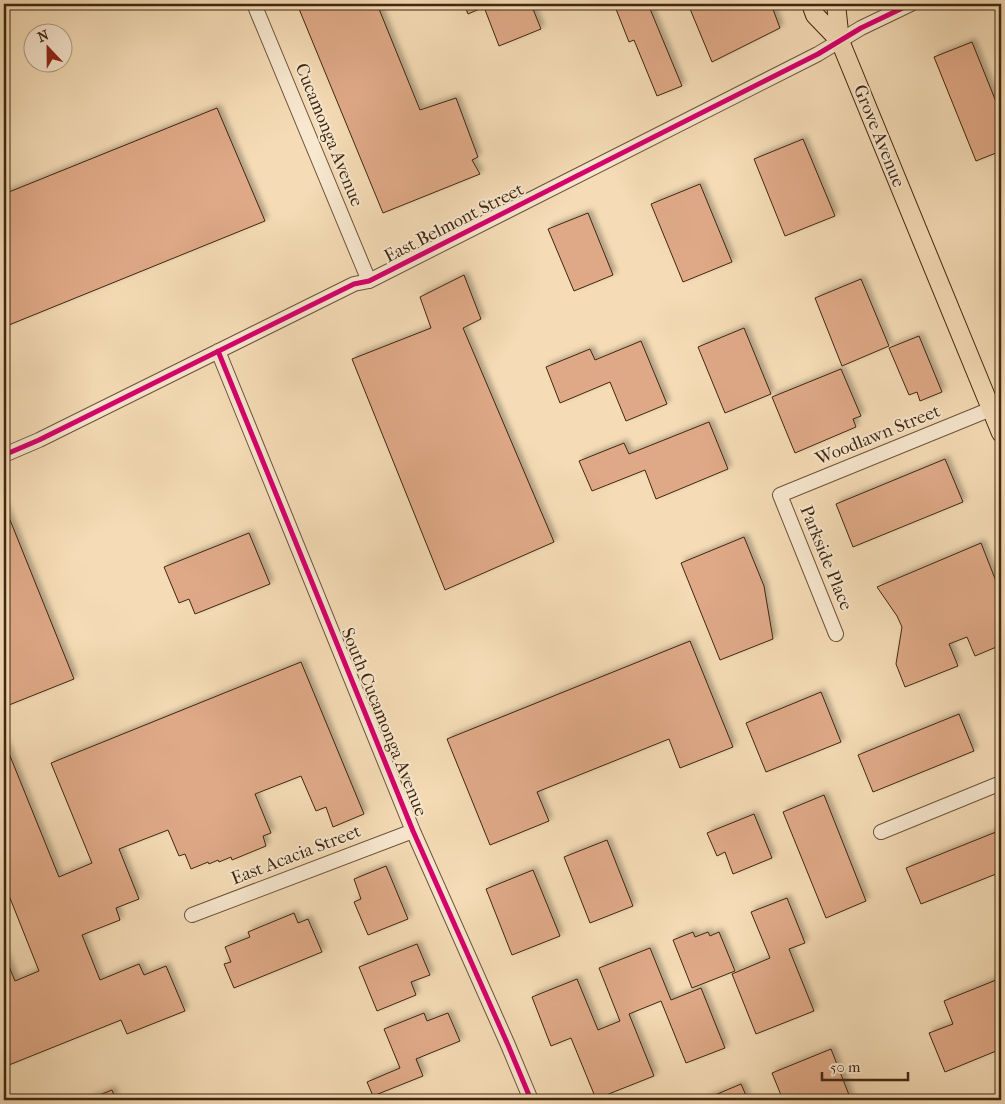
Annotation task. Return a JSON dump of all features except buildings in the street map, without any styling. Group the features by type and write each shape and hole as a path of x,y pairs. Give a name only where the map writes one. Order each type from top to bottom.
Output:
{"main road":[{"name":"Grove Avenue","path":"811,4 815,15 840,41"},
{"name":"Grove Avenue","path":"836,4 840,41 1001,434"}],"street":[{"name":"Cucamonga Avenue","path":"254,4 368,281"},
{"name":"East Belmont Street","path":"4,455 39,440 354,284 368,281 810,58 861,28 911,4"},
{"name":"South Cucamonga Avenue","path":"218,351 413,831 531,1100"},
{"name":"Woodlawn Street","path":"780,496 991,409"},
{"name":"Parkside Place","path":"780,496 836,634"},
{"path":"881,832 1001,783"},
{"name":"East Acacia Street","path":"192,915 413,831"}],"cycle path":[{"path":"4,455 39,440 354,284 369,281 818,54 861,28 911,4"},
{"path":"218,351 413,831 531,1100"}]}
